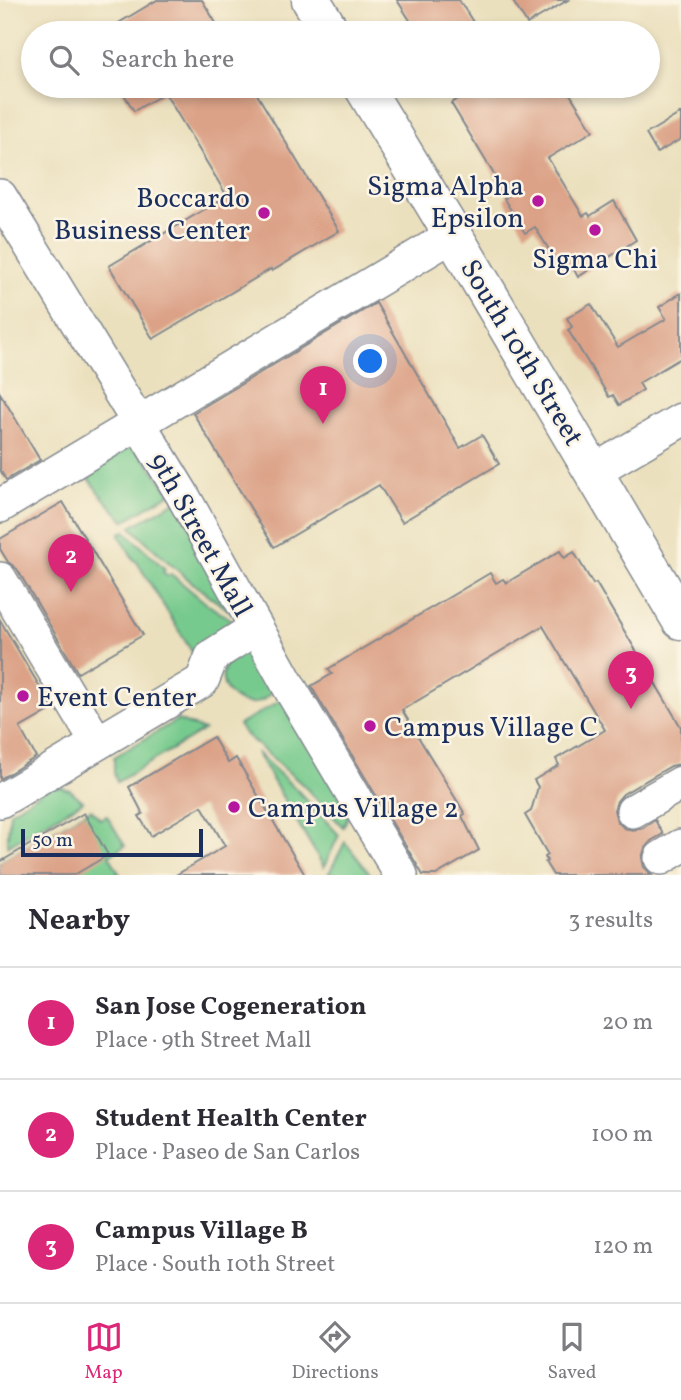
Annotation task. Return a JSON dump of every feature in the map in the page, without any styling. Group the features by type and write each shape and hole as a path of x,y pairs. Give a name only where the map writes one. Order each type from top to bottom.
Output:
{"main road":[{"path":"310,0 323,21"},
{"name":"South 10th Street","path":"370,98 681,620"}],"street":[{"name":"9th Street Mall","path":"0,196 182,494 256,628 401,875"},
{"path":"0,506 453,235"},
{"path":"594,471 681,420"},
{"path":"0,579 97,743"},
{"path":"0,801 202,681 212,656 256,628"},
{"path":"633,811 681,783"}],"green space":[{"path":"126,446 135,447 171,493 124,521 98,492 82,468"},
{"path":"176,501 239,617 183,575 131,527"},
{"path":"125,531 165,569 163,572 168,576 171,574 237,626 192,652 120,536 120,533"},
{"path":"257,650 276,684 267,697 256,703 245,703 234,698 227,690 223,680 224,669 241,651"},
{"path":"286,697 353,807 343,827 303,785 244,733 239,725"},
{"path":"177,720 204,730 117,782 114,757"},
{"path":"256,752 299,792 339,835 324,867"},
{"path":"52,785 70,790 83,801 7,846 10,812"},
{"path":"91,809 100,819 107,816 125,846 109,855 120,875 0,875 0,862"},
{"path":"345,842 371,875 328,875"}],"building":[{"path":"157,0 202,0 215,21 122,21"},
{"path":"397,0 459,0 472,21 410,21"},
{"path":"512,0 568,0 532,21 525,21"},
{"name":"Boccardo Business Center","path":"126,98 156,98 134,111"},
{"name":"Boccardo Business Center","path":"168,98 259,98 339,231 153,339 109,266 227,196"},
{"path":"460,98 572,98 593,131 548,158 583,216 588,213 590,216 614,201 636,240 578,277 573,268 564,274 535,227 525,233 504,199 507,196 451,103"},
{"path":"681,113 681,139 657,153 646,134"},
{"path":"681,293 681,358 639,383 643,390 619,405 613,395 609,397 568,330 572,327 567,318 591,304 618,347 666,319 659,307"},
{"path":"376,303 460,448 482,435 499,464 402,522 379,485 274,547 193,413"},
{"path":"0,393 40,460 6,480 0,470"},
{"path":"63,502 143,635 78,673 17,569 8,562 0,549 0,539"},
{"path":"560,551 564,558 574,552 593,584 596,583 681,727 681,764 671,766 623,794 614,810 617,821 624,828 643,828 655,820 663,834 651,841 642,858 644,867 652,875 553,875 545,862 548,855 525,815 531,811 538,787 534,780 559,765 556,759 605,730 543,626 402,710 465,814 462,816 479,850 436,875 423,875 311,686 332,674 328,669 490,573 496,583 503,579 506,583"},
{"name":"Event Center","path":"0,620 53,709 20,728 36,757 0,779"},
{"name":"Campus Village 2","path":"213,737 228,763 236,758 305,875 176,875 225,846 202,806 151,836 139,816 143,814 129,787"},
{"path":"84,813 108,855 74,875 0,875 0,862"}],"place":[{"name":"Sigma Alpha Epsilon","path":"538,201"},
{"name":"Boccardo Business Center","path":"264,213"},
{"name":"Sigma Chi","path":"595,230"},
{"name":"San Jose Cogeneration","path":"323,424"},
{"name":"Student Health Center","path":"71,592"},
{"name":"Event Center","path":"23,696"},
{"name":"Campus Village B","path":"631,709"},
{"name":"Campus Village C","path":"370,726"},
{"name":"Campus Village 2","path":"234,807"}]}
